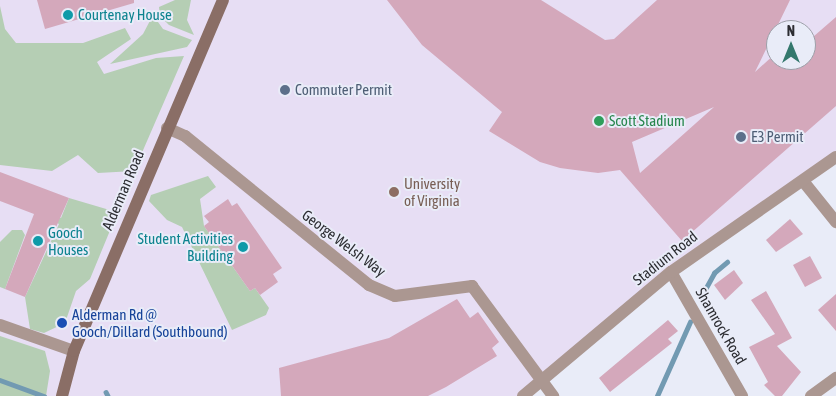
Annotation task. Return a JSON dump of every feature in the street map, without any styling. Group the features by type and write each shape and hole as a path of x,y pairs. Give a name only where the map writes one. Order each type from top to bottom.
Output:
{"main road":[{"name":"Alderman Road","path":"62,396 74,351 223,0"}],"street":[{"name":"George Welsh Way","path":"168,128 185,136 369,285 395,296 472,286 543,382"},
{"name":"Stadium Road","path":"523,396 543,382 671,272 836,157"},
{"path":"803,181 836,222"},
{"name":"Shamrock Road","path":"671,272 742,396"},
{"path":"0,324 74,351"},
{"path":"811,396 836,378"},
{"path":"543,382 553,396"}],"shaded area":[{"name":"University of Virginia","path":"0,0 836,0 836,159 705,245 526,396 0,396"}],"green space":[{"path":"175,0 191,0 187,20 194,35 169,25 160,16 159,7"},
{"path":"0,6 5,29 16,43 83,43 125,28 131,39 97,62 104,74 156,58 184,56 134,171 98,173 78,155 52,171 0,165"},
{"path":"153,15 163,29 192,40 187,47 110,64 143,34"},
{"path":"208,176 216,187 200,199 204,226 250,291 255,288 269,308 266,315 232,330 182,227 167,220 149,201 151,195"},
{"path":"69,198 113,211 116,216 90,279 76,291 65,323 44,333 30,329 25,297 59,224 53,221 55,216 61,218"},
{"path":"12,230 22,230 25,235 5,289 0,287 0,242"},
{"path":"0,336 45,351 50,371 46,396 0,396"}],"building":[{"name":"Courtenay House","path":"37,0 134,0 134,3 45,29"},
{"name":"Scott Stadium","path":"387,0 541,0 605,40 614,39 657,0 790,0 780,20 766,20 766,49 755,72 766,62 766,70 816,70 816,34 836,17 836,106 682,241 620,170 598,173 560,168 540,162 489,131 502,112 422,45","holes":["714,107 640,173 632,142"]},
{"name":"Gooch Houses","path":"0,172 69,198 25,297 5,289 34,214 0,201"},
{"name":"Student Activities Building","path":"228,199 232,206 237,203 282,268 273,274 278,282 260,295 255,288 250,291 204,226 209,222 204,216"},
{"path":"790,219 803,234 776,252 766,240"},
{"path":"810,256 822,278 805,287 793,265"},
{"path":"734,270 743,283 725,300 714,285"},
{"path":"766,291 792,338 777,346 801,372 782,396 775,396 764,385 768,382 749,347 775,334 751,300"},
{"path":"836,294 836,331 818,310"},
{"path":"457,299 470,318 478,312 499,342 492,348 497,356 446,387 428,396 281,396 279,368 389,338"},
{"path":"668,320 678,331 668,339 672,343 610,392 599,378"}],"waterway":[{"path":"702,295 714,273 727,262"},
{"path":"657,396 690,322"},
{"path":"0,380 44,396"},
{"path":"106,392 108,396"}],"place":[{"name":"Courtenay House","path":"68,15"},
{"name":"Commuter Permit","path":"285,90"},
{"name":"Scott Stadium","path":"599,121"},
{"name":"E3 Permit","path":"741,137"},
{"name":"University of Virginia","path":"394,192"},
{"name":"Gooch Houses","path":"38,241"},
{"name":"Student Activities Building","path":"243,247"},
{"name":"Alderman Rd @ Gooch/Dillard (Southbound)","path":"62,323"}]}
